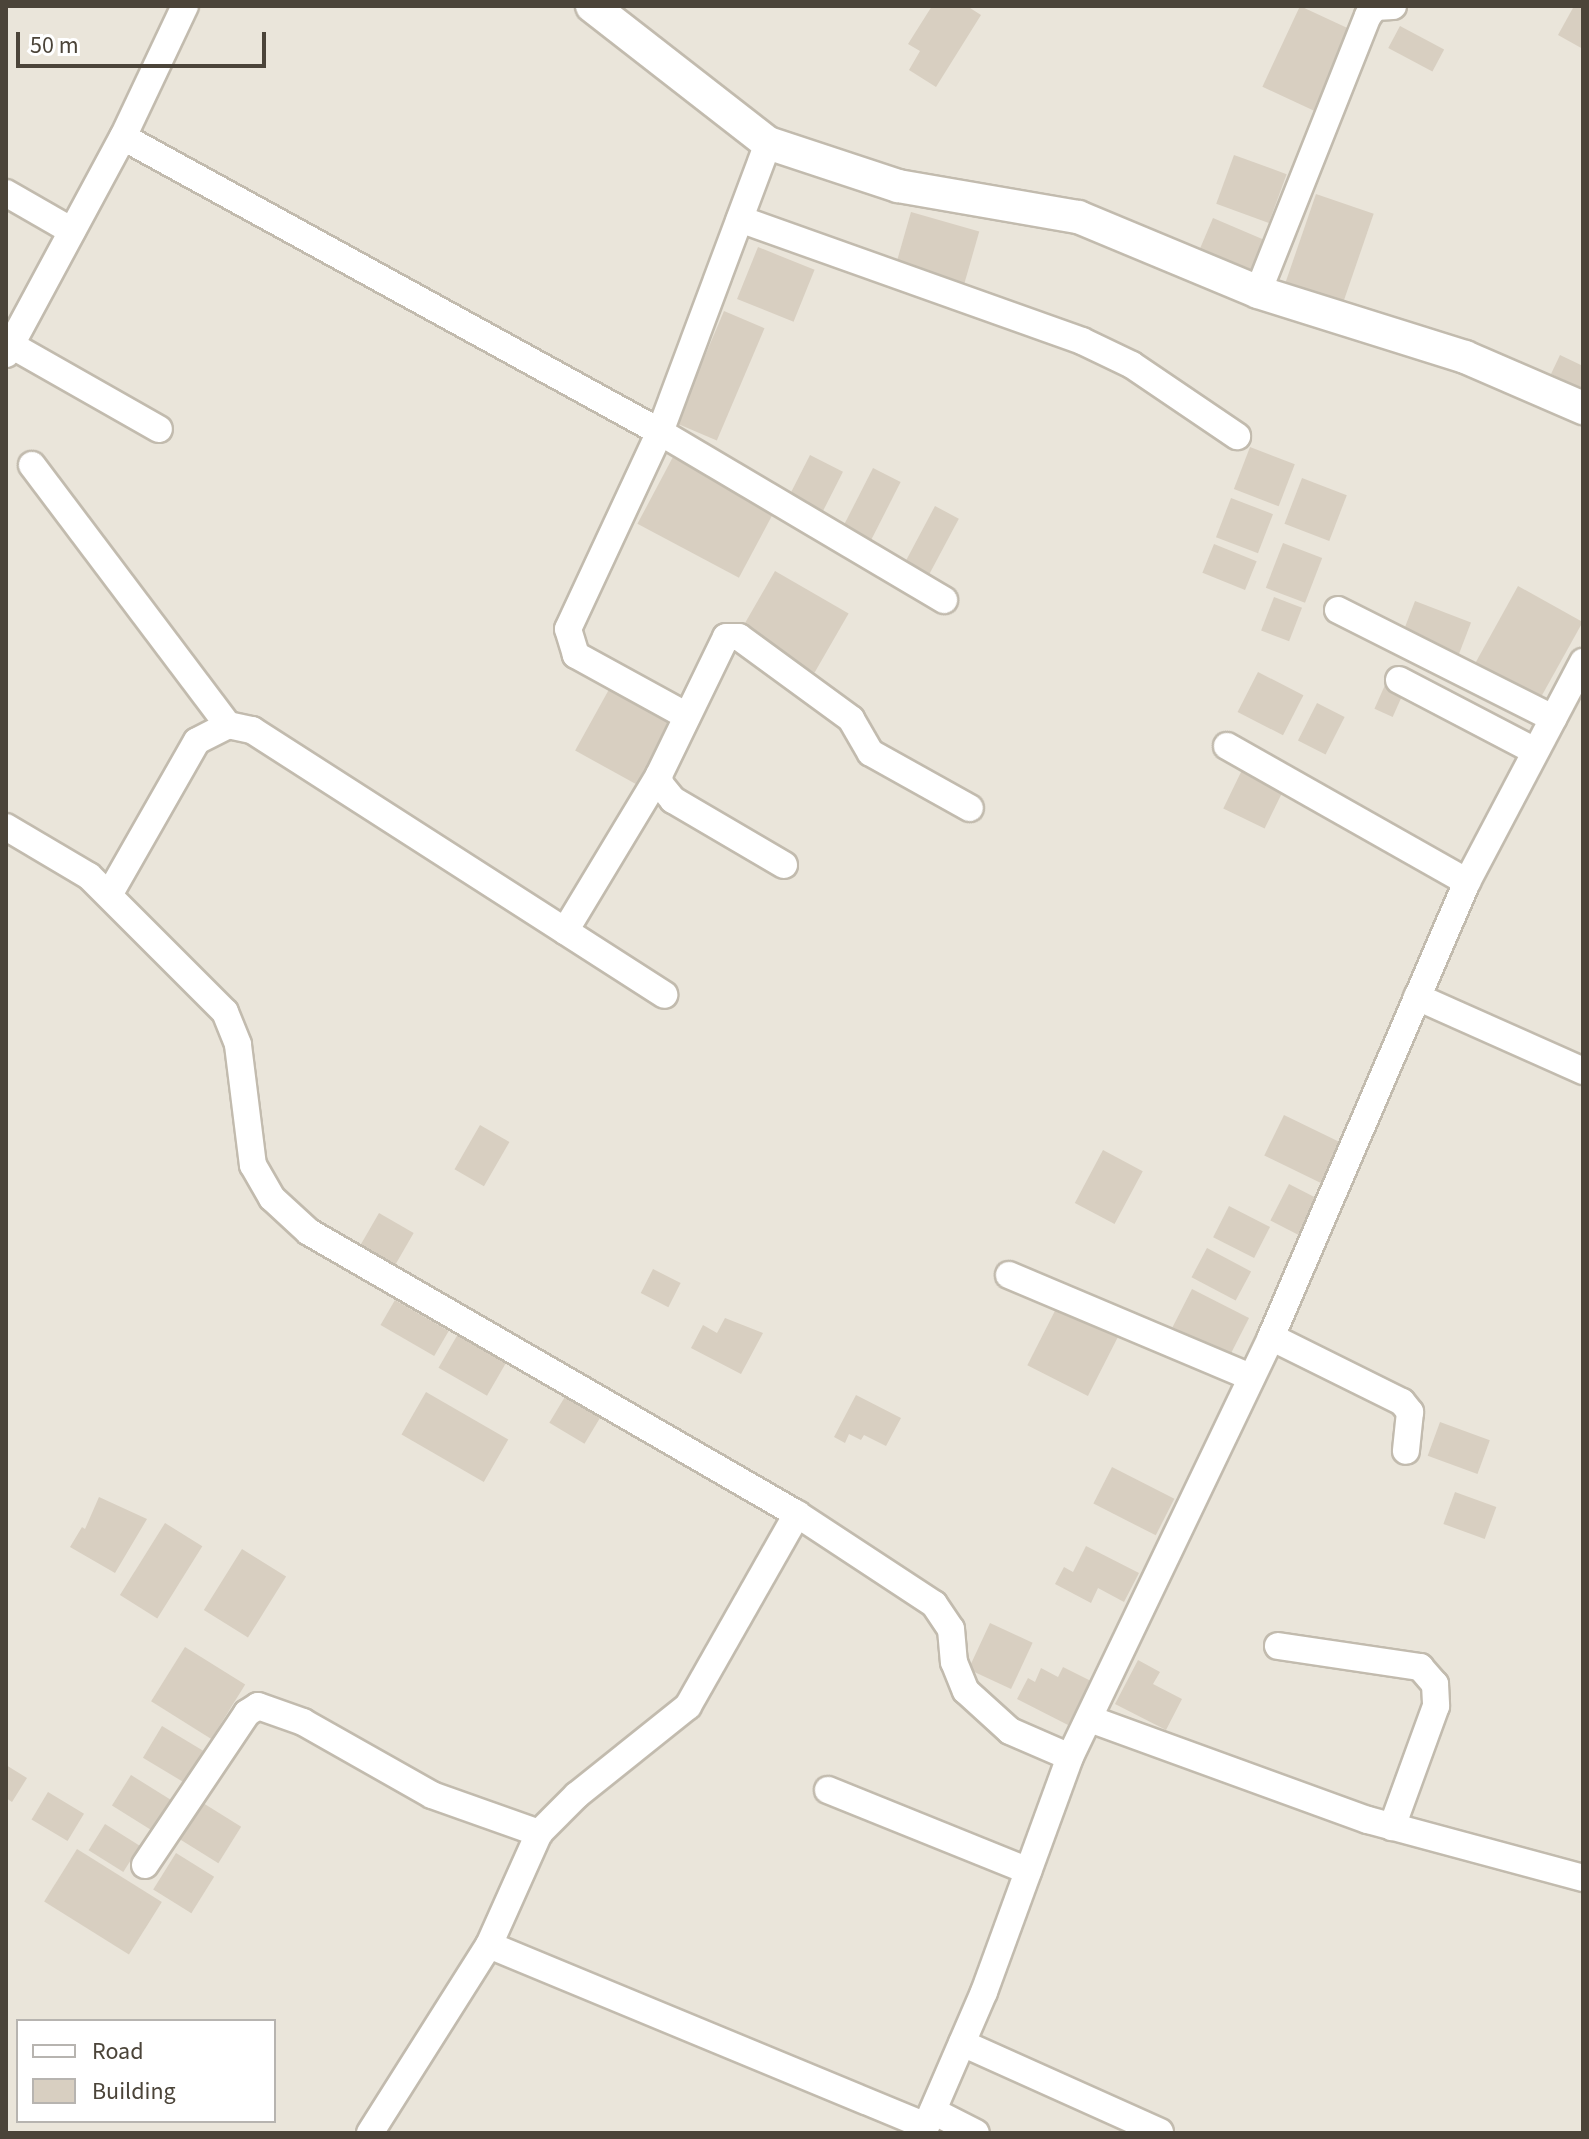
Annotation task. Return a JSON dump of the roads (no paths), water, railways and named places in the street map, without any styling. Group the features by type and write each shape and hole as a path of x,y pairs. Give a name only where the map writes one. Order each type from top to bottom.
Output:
{"street":[{"path":"159,429 9,350 123,137 185,6"},
{"path":"592,6 768,143 898,186 1078,217 1258,292 1465,357 1583,408"},
{"path":"1258,292 1368,16 1375,7 1393,6"},
{"path":"123,137 660,432 944,600"},
{"path":"687,716 576,655 568,629 660,432 768,143"},
{"path":"6,193 72,231"},
{"path":"740,219 1082,341 1132,365 1237,436"},
{"path":"32,465 228,725"},
{"path":"1338,610 1553,718"},
{"path":"565,931 659,775 723,640 739,637 851,719 871,753 970,808"},
{"path":"927,2123 962,2043 1070,1757 1271,1337 1467,882 1583,662"},
{"path":"1399,680 1535,751"},
{"path":"109,895 197,741 228,725 252,730 664,995"},
{"path":"1227,746 1467,882"},
{"path":"659,775 664,792 673,800 784,865"},
{"path":"6,827 89,876 225,1012 238,1045 253,1165 272,1198 309,1232 797,1514 934,1604 951,1629 954,1662 966,1691 1010,1731 1070,1757"},
{"path":"1417,997 1583,1071"},
{"path":"1009,1275 1251,1377"},
{"path":"1271,1337 1402,1402 1410,1412 1406,1451"},
{"path":"370,2133 489,1945 539,1833 577,1795 688,1706 797,1514"},
{"path":"1278,1646 1420,1667 1435,1684 1436,1706 1392,1827"},
{"path":"145,1865 247,1713 258,1706 303,1722 432,1795 539,1833"},
{"path":"1090,1719 1392,1827 1583,1878"},
{"path":"828,1790 1028,1871"},
{"path":"489,1945 927,2123 976,2133"},
{"path":"962,2043 1160,2132"}]}
